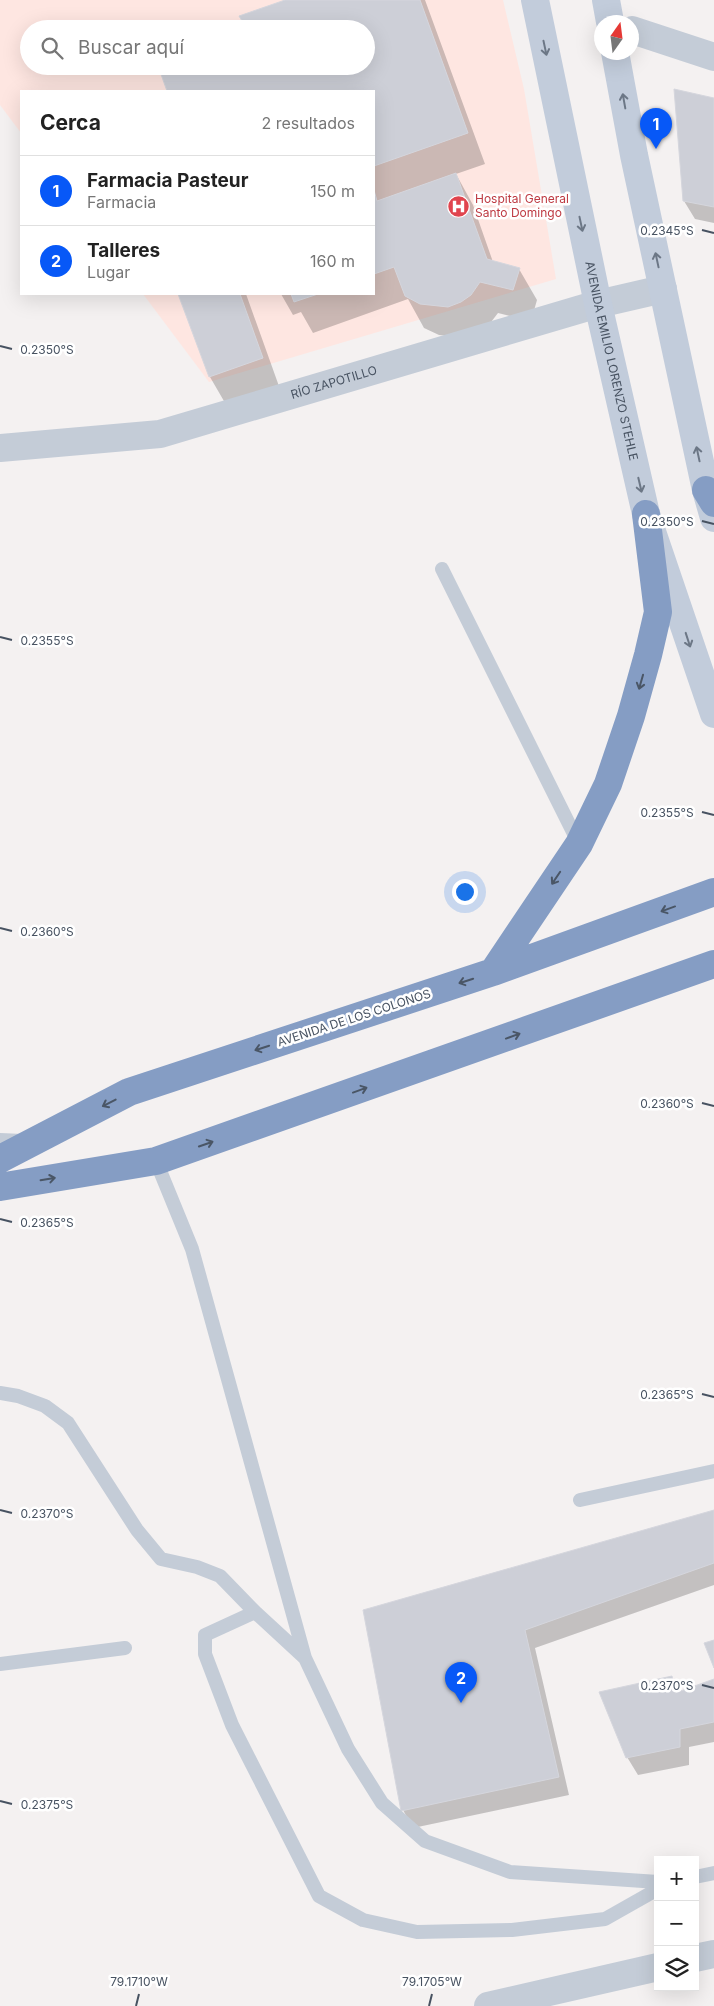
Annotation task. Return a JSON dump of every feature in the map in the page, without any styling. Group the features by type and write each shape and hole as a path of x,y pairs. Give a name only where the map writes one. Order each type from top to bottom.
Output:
{"highway":[{"path":"493,972 579,844 608,784 636,698 658,612 646,514"},
{"name":"AVENIDA DE LOS COLONOS","path":"0,1159 129,1092 493,972 714,892"},
{"path":"0,1187 156,1161 714,964"}],"street":[{"name":"AVENIDA EMILIO LORENZO STEHLE","path":"535,0 598,304 646,514 714,714"},
{"path":"606,0 609,15"},
{"path":"639,32 714,56"},
{"path":"617,60 634,155 714,518"},
{"name":"RÍO ZAPOTILLO","path":"0,448 160,434 598,304 663,289"},
{"path":"699,1957 714,1954"},
{"path":"488,2006 654,1968"}],"lane":[{"path":"442,569 579,844"},
{"path":"0,1140 34,1142"},
{"path":"156,1161 192,1249 305,1658 348,1749 382,1803 426,1841 510,1872 654,1882"},
{"path":"0,1393 18,1396 45,1406 68,1423 137,1530 161,1559 197,1567 220,1576 255,1612 305,1658"},
{"path":"580,1500 714,1471"},
{"path":"255,1612 205,1635 205,1654 232,1725 319,1896 362,1920 417,1932 502,1930 605,1919 654,1891"},
{"path":"0,1664 125,1648"},
{"path":"699,1876 714,1873"}],"shaded area":[{"name":"Hospital General Santo Domingo","path":"0,0 503,0 524,89 556,279 209,382 144,295 375,295 375,90 20,90 20,132 0,105"}],"building":[{"path":"285,0 420,0 468,133 375,166 375,90 167,90 161,75 375,75 375,20 241,20 239,16"},
{"path":"674,89 714,98 714,207 683,201"},
{"path":"456,173 487,259 520,268 513,290 480,282 471,295 461,302 448,307 420,304 405,296 394,267 375,274 375,194 377,201"},
{"path":"178,295 240,295 263,358 209,377"},
{"path":"291,295 315,295 294,302"},
{"path":"714,1510 714,1563 525,1630 559,1777 401,1811 363,1610"},
{"path":"714,1640 714,1668 704,1643"},
{"path":"672,1676 675,1693 714,1679 714,1722 680,1729 680,1747 626,1758 599,1692"}],"place":[{"name":"Farmacia Pasteur","path":"656,149"},
{"name":"Hospital General Santo Domingo","path":"459,206"},
{"name":"Talleres","path":"461,1703"}]}
